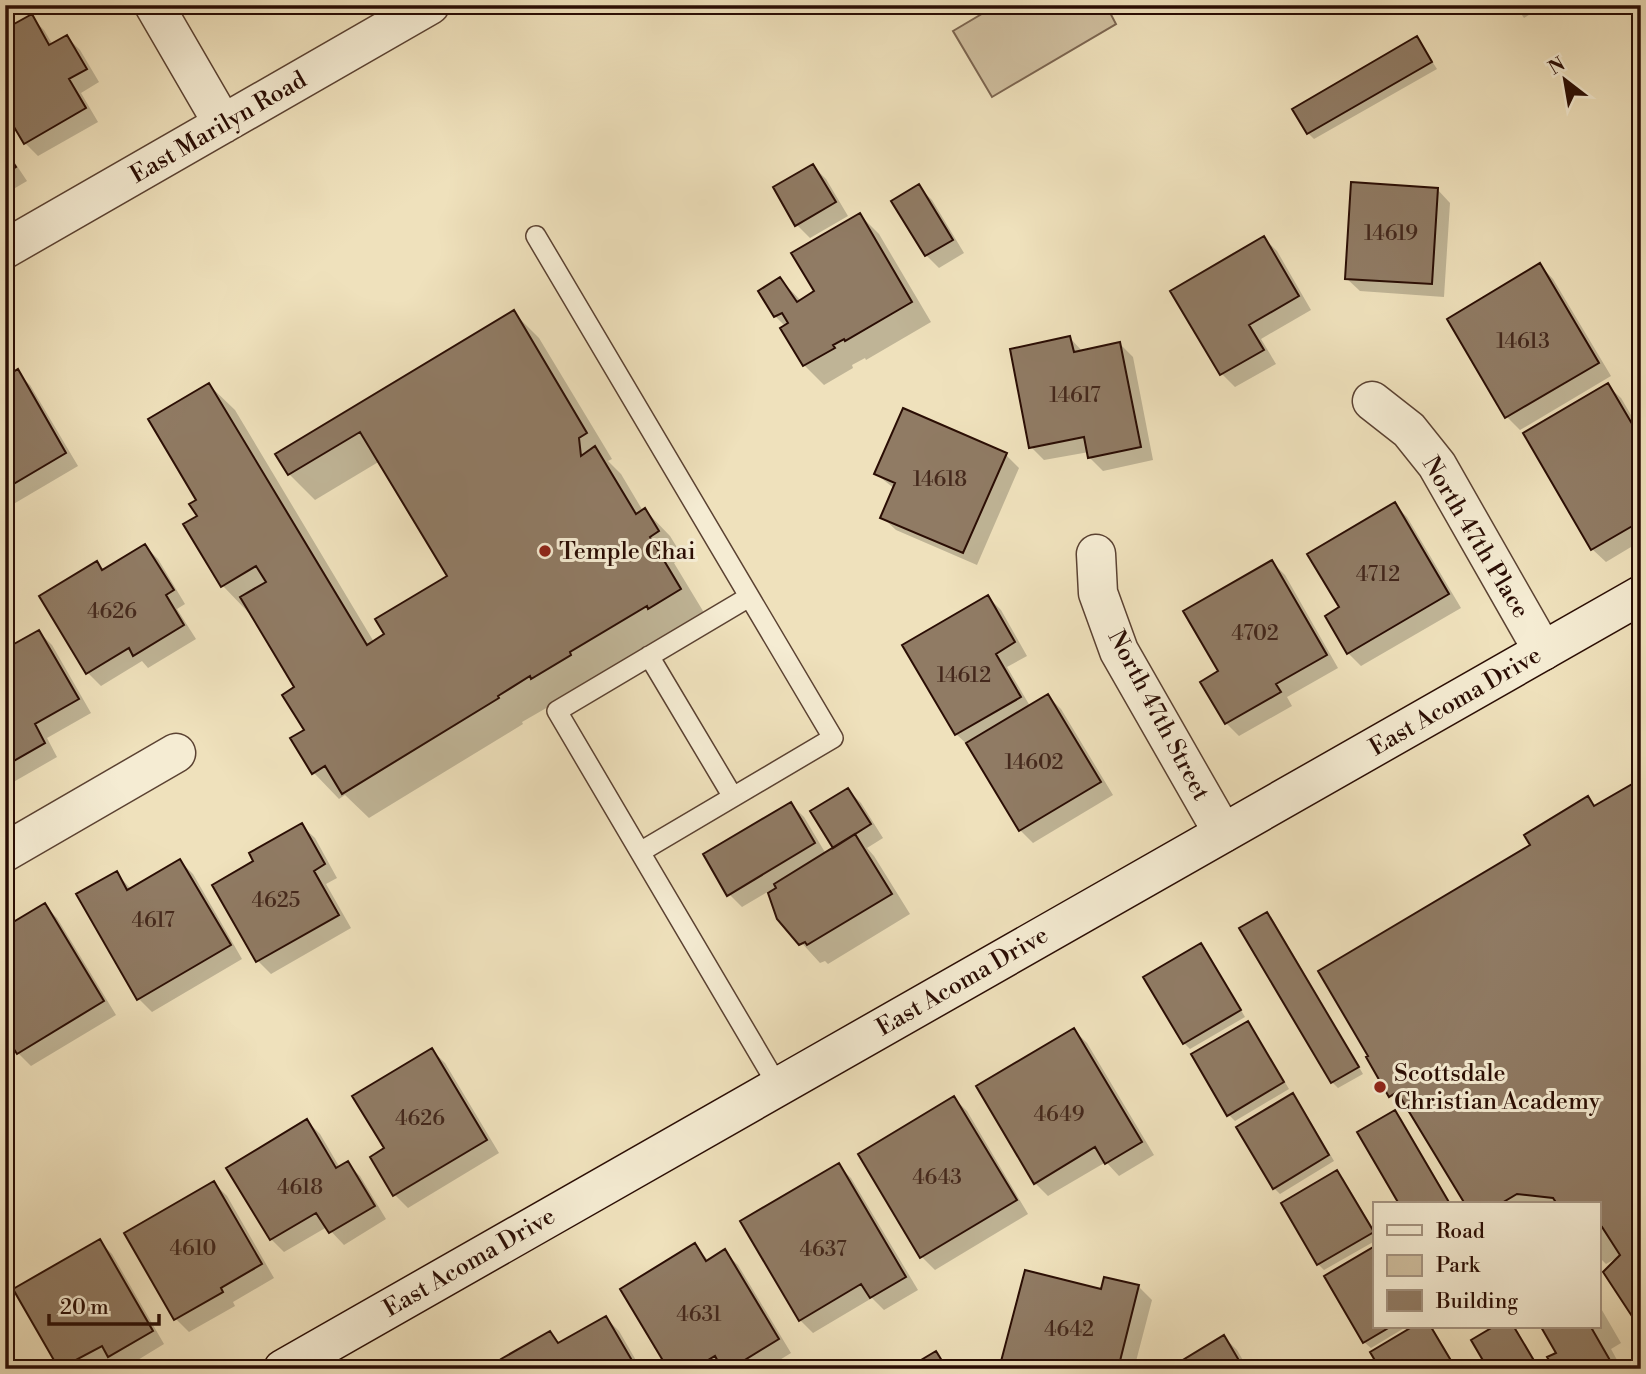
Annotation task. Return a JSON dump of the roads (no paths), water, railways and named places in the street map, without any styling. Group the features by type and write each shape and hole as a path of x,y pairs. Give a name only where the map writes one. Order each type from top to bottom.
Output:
{"street":[{"path":"155,5 223,124"},
{"name":"East Marilyn Road","path":"5,249 430,5"},
{"name":"North 47th Place","path":"1372,401 1409,430 1437,465 1543,651"},
{"name":"North 47th Street","path":"1096,554 1098,593 1119,651 1223,833"},
{"name":"East Acoma Drive","path":"283,1369 1641,594"},
{"path":"5,852 176,753"}],"lane":[{"path":"536,236 833,738 640,852"},
{"path":"749,597 557,711 778,1086"},
{"path":"649,656 733,797"}],"place":[{"name":"Temple Chai","path":"545,551"},
{"name":"Scottsdale Christian Academy","path":"1380,1087"}]}
